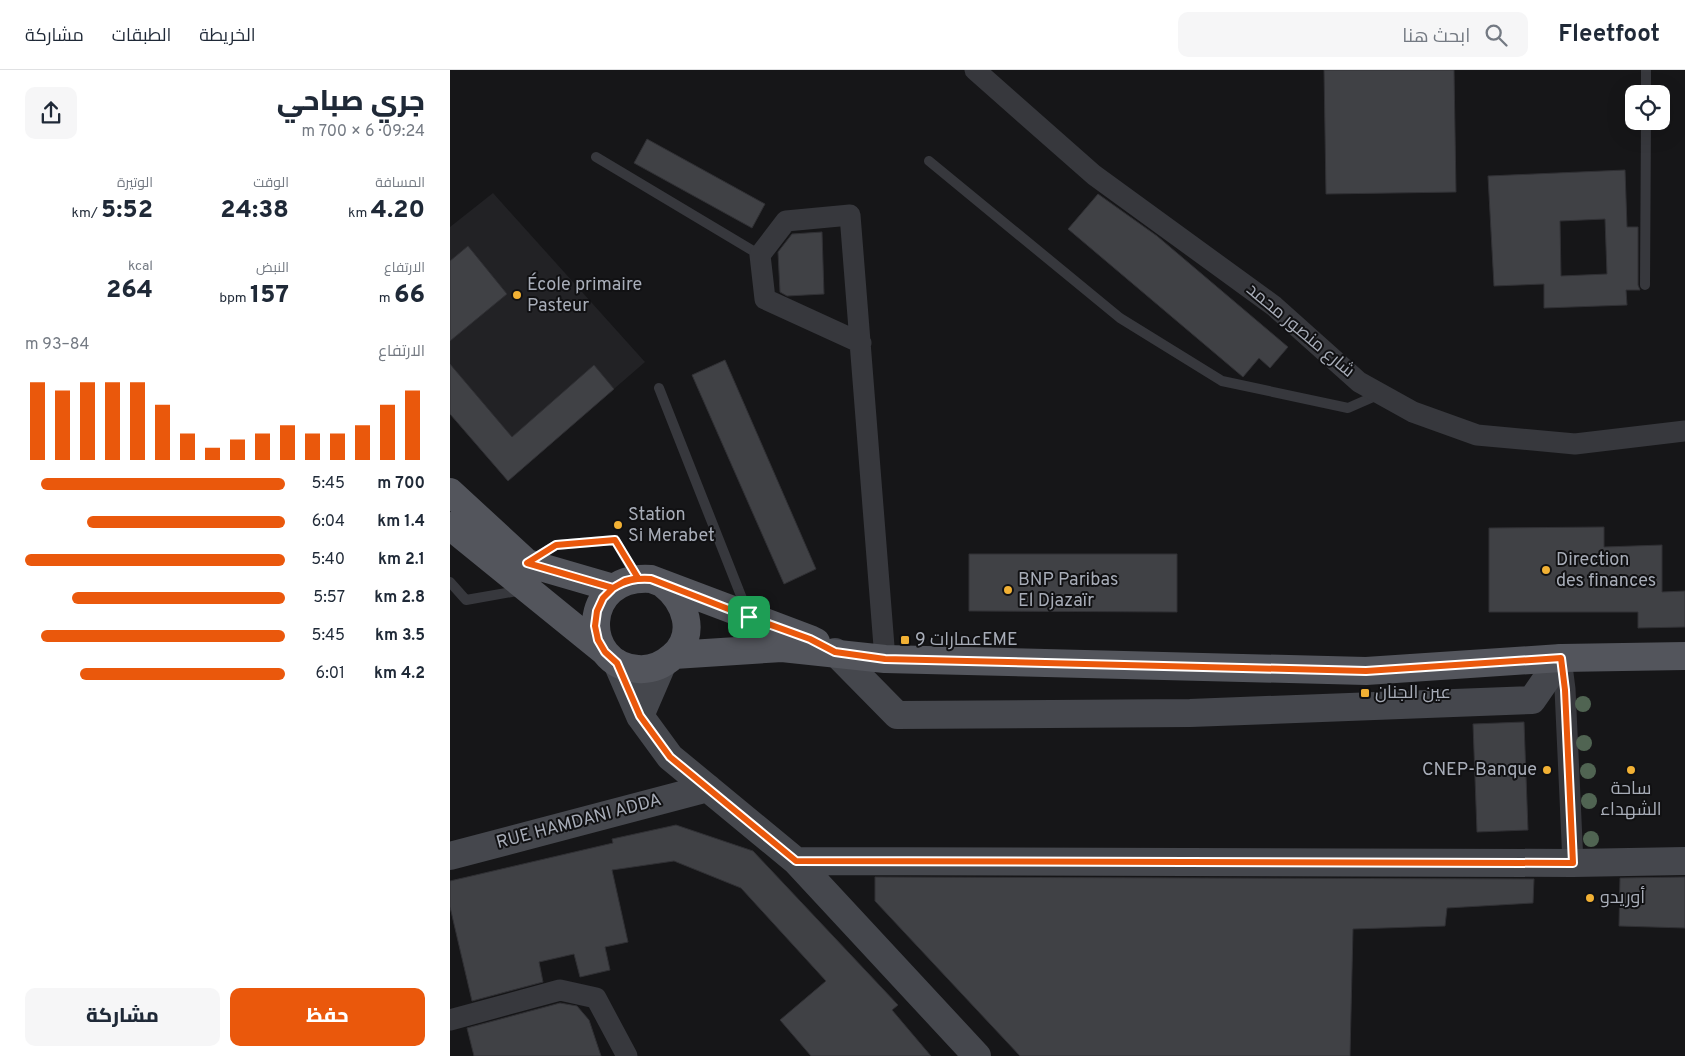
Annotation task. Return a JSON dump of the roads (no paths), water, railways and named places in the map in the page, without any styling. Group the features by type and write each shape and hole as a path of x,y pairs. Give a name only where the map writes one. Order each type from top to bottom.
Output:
{"main road":[{"path":"451,495 527,563 638,583 674,592 682,603 686,616 686,630 682,643 668,660"},
{"path":"450,526 526,590 611,657 631,669 647,669 668,660 782,648 835,652 885,659 1366,671 1561,658 1685,656"},
{"path":"611,657 598,640 595,626 597,611 603,598 638,583 749,617 810,639 835,652"}],"street":[{"name":"شارع منصور محمد","path":"975,70 1094,175 1274,306 1359,382 1413,412 1477,435 1575,444 1685,431"},
{"path":"860,343 765,299 760,255 786,221 850,215 885,659"},
{"path":"835,652 897,715 1190,713 1532,700 1561,658"},
{"path":"611,657 640,716 670,757 796,861 977,1056"},
{"path":"1561,658 1565,690 1573,863"},
{"path":"640,716 668,660"},
{"name":"RUE HAMDANI ADDA","path":"450,856 708,788"},
{"path":"796,861 1573,863 1685,861"},
{"path":"450,1020 560,990 596,998 627,1056"}],"lane":[{"path":"1646,70 1646,85"},
{"path":"1645,286 1646,130"},
{"path":"596,157 760,255"},
{"path":"929,161 1120,318 1222,381 1348,408 1380,394"},
{"path":"659,388 749,617"},
{"path":"527,563 556,545 615,540 638,583"},
{"path":"450,582 466,600 526,590"}],"place":[{"name":"École primaire Pasteur","path":"517,295"},
{"name":"Station Si Merabet","path":"618,525"},
{"name":"Direction des finances","path":"1546,570"},
{"name":"BNP Paribas El Djazaïr","path":"1008,590"},
{"name":"عمارات 9EME","path":"905,640"},
{"name":"عين الجنان","path":"1365,693"},
{"name":"CNEP-Banque","path":"1547,770"},
{"name":"ساحة الشهداء","path":"1631,770"},
{"name":"أوريدو","path":"1590,898"}]}
